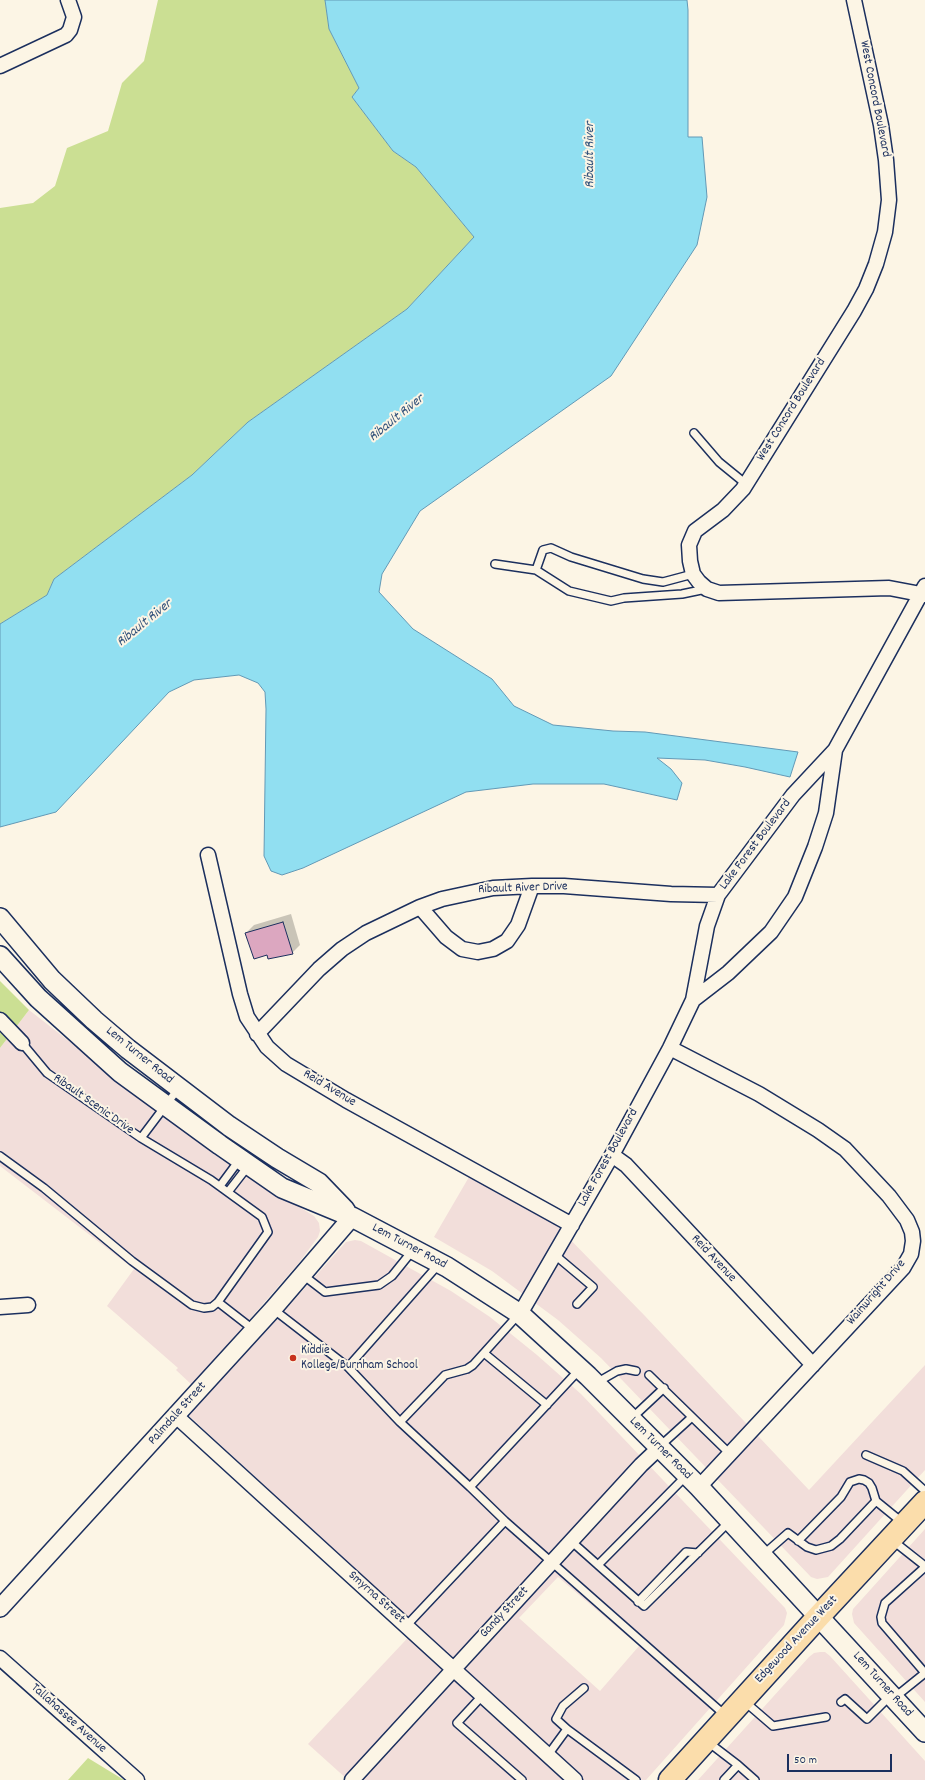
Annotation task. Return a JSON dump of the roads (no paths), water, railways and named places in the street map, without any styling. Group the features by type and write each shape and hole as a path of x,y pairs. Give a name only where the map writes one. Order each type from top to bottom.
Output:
{"main road":[{"name":"Lem Turner Road","path":"0,918 57,985 94,1020 178,1088 229,1126 319,1182 352,1216"},
{"name":"Lem Turner Road","path":"0,956 38,998 86,1043 120,1072 164,1106 282,1188 352,1216 440,1263 520,1314 580,1369 693,1481 892,1696 924,1728"},
{"name":"Edgewood Avenue West","path":"670,1780 818,1616 925,1502"}],"street":[{"path":"0,66 66,35 73,24 74,17 68,0"},
{"name":"West Concord Boulevard","path":"693,574 689,545 695,531 723,510 746,484 854,311 866,289 876,264 885,232 889,200 886,160 881,125 854,0"},
{"path":"693,574 707,589 719,593 889,588 924,591"},
{"name":"Lake Forest Boulevard","path":"520,1314 612,1155 670,1048 693,1000 707,926 718,895 793,796 835,750 924,591"},
{"name":"Lake Forest Boulevard","path":"693,1000 728,973 771,932 795,897 815,847 826,813 835,750"},
{"name":"Reid Avenue","path":"208,855 240,994 247,1017 267,1047 286,1064 333,1092 572,1225"},
{"path":"420,907 446,937 462,949 478,952 493,949 507,941 518,924 532,886"},
{"name":"Ribault River Drive","path":"257,1034 319,969 342,949 366,933 442,898 466,892 493,888 532,886 564,886 671,894 718,895"},
{"name":"Ribault Scenic Drive","path":"0,1020 22,1043"},
{"name":"Ribault Scenic Drive","path":"0,1029 22,1043"},
{"name":"Wainwright Drive","path":"670,1048 759,1094 818,1130 845,1149 889,1196 907,1220 912,1232 911,1254 903,1268 729,1453 693,1481"},
{"name":"Reid Avenue","path":"612,1155 626,1166 813,1365"},
{"name":"Palmdale Street","path":"0,1608 254,1331 303,1276 352,1216"},
{"path":"0,1307 28,1305"},
{"name":"Smyrna Street","path":"176,1416 576,1780"},
{"name":"Gandy Street","path":"352,1780 571,1541 659,1448"},
{"name":"Tallahassee Avenue","path":"0,1658 137,1780"}],"lane":[{"path":"694,433 719,462 746,484"},
{"path":"536,570 543,550 551,548 571,557 643,579 663,582 693,574"},
{"path":"496,564 536,570 569,592 611,601 624,598 682,594 707,589"},
{"name":"Ribault Scenic Drive","path":"22,1043 47,1073 141,1138 178,1088"},
{"path":"0,1156 44,1188 132,1261 192,1305 204,1308 212,1307 218,1302 268,1232 262,1216 220,1186 141,1138"},
{"path":"220,1186 245,1162"},
{"path":"228,1192 245,1162"},
{"path":"303,1276 325,1292 379,1285 392,1276 414,1249"},
{"path":"555,1255 593,1287 577,1304"},
{"path":"348,1367 440,1263"},
{"path":"218,1302 254,1331"},
{"path":"273,1309 348,1367 400,1422 505,1521 726,1717"},
{"path":"400,1422 445,1375 473,1366 520,1314"},
{"path":"484,1353 547,1404"},
{"path":"470,1487 580,1369"},
{"path":"595,1384 617,1371 626,1369 636,1371"},
{"path":"649,1375 729,1453"},
{"path":"630,1420 664,1388"},
{"path":"659,1448 692,1417"},
{"path":"866,1455 903,1471 925,1491"},
{"path":"798,1541 841,1497 850,1482 859,1479 864,1480 872,1488 876,1501 925,1566 891,1597 882,1608 881,1617 882,1623 925,1673 892,1696 867,1719 845,1699 841,1702"},
{"path":"598,1565 693,1481"},
{"path":"762,1555 788,1533 807,1547 816,1550 831,1546 840,1539 876,1501"},
{"path":"571,1541 644,1606 730,1520"},
{"path":"407,1625 505,1521"},
{"path":"584,1688 563,1706 556,1719 567,1729 636,1780"},
{"path":"482,1696 457,1723 522,1780"},
{"path":"742,1700 772,1726 826,1717"},
{"path":"548,1756 567,1729"},
{"path":"705,1740 755,1780"},
{"path":"724,1780 738,1765"}],"water":[{"name":"Ribault River","path":"325,0 687,0 688,137 702,137 707,197 697,245 611,376 420,511 382,574 379,592 413,629 492,679 514,706 553,725 613,731 645,732 798,752 790,777 705,760 657,758 671,769 682,783 677,800 604,784 533,784 466,792 303,868 282,875 271,871 264,856 265,692 258,683 239,675 194,680 169,692 56,812 0,827 0,624 47,595 54,579 192,475 248,422 407,309 474,237 416,167 393,151 352,97 359,88 329,29"}],"place":[{"name":"Kiddie Kollege/Burnham School","path":"293,1358"}]}
